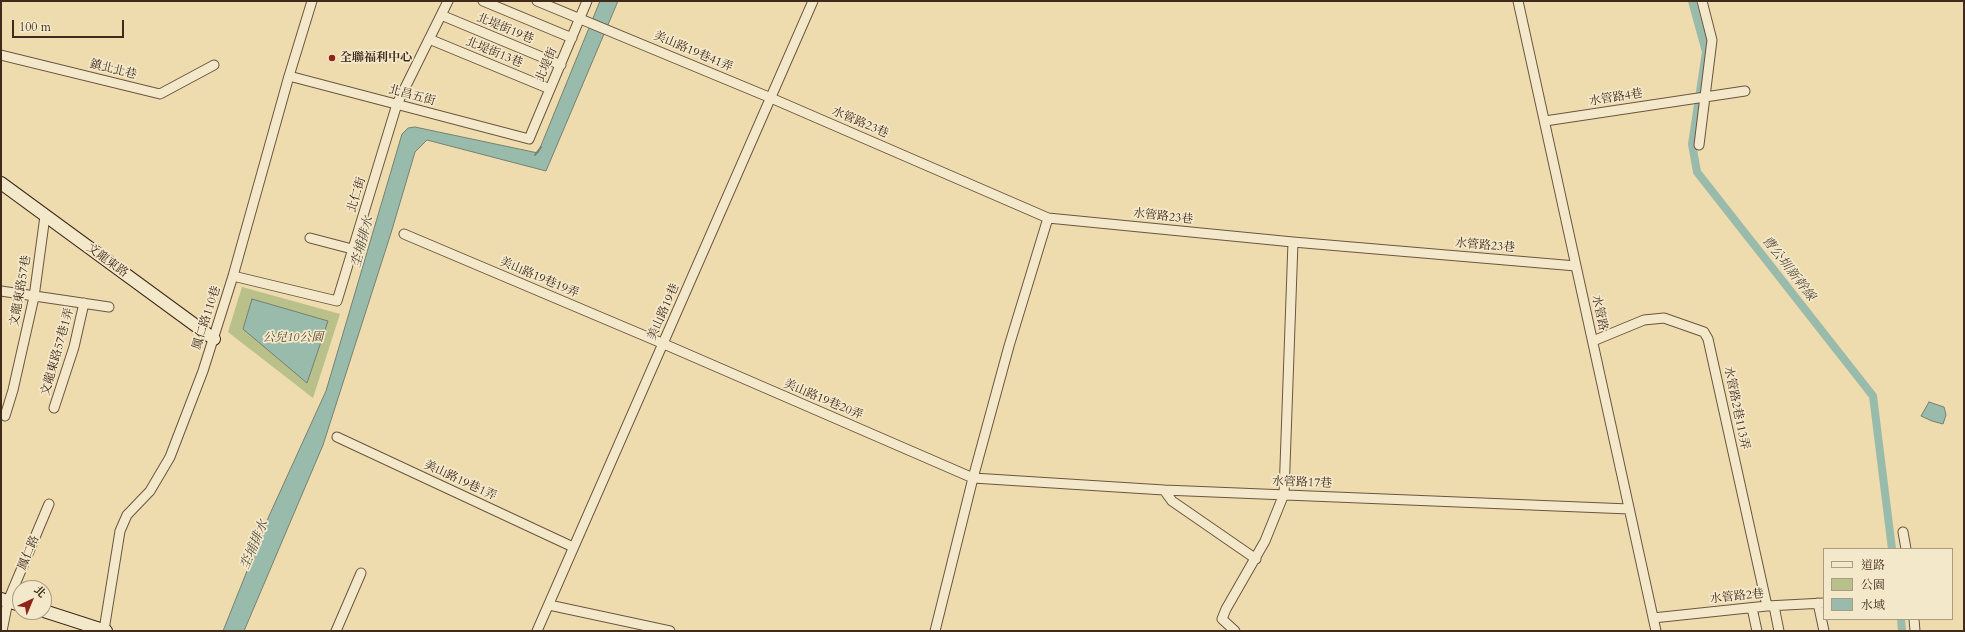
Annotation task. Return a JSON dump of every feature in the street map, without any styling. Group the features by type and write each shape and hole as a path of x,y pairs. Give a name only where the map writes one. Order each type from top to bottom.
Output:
{"street":[{"name":"鳳仁路110巷","path":"105,631 120,530 127,515 150,491 170,457 214,339 289,76 312,1"},
{"name":"北仁街","path":"233,276 337,301 397,104 448,1"},
{"path":"483,1 572,38"},
{"name":"美山路19巷41弄","path":"537,1 771,98"},
{"name":"北堤街","path":"529,139 572,38 582,20 587,1"},
{"name":"美山路19巷","path":"537,631 813,1"},
{"name":"水管路","path":"1518,1 1656,631"},
{"path":"1700,145 1704,96 1712,40 1702,1"},
{"name":"北堤街19巷","path":"441,15 561,64"},
{"name":"北堤街13巷","path":"429,39 550,89"},
{"name":"鎮北北巷","path":"1,55 160,94 214,65"},
{"name":"北昌五街","path":"289,76 529,139"},
{"name":"水管路4巷","path":"1545,121 1745,91"},
{"name":"水管路23巷","path":"771,98 1048,218 1293,242 1576,266"},
{"name":"文龍東路","path":"1,183 214,339"},
{"name":"文龍東路57巷","path":"5,416 13,390 34,297 45,216"},
{"path":"935,631 973,478 1009,346 1048,218"},
{"name":"美山路19巷19弄","path":"404,234 664,344"},
{"path":"310,238 352,249"},
{"path":"1235,631 1222,619 1226,609 1256,559 1284,494 1293,242"},
{"path":"1,291 109,307"},
{"name":"文龍東路57巷1弄","path":"54,408 74,348 84,303"},
{"name":"水管路2巷113弄","path":"1593,341 1644,320 1664,318 1704,332 1708,338 1770,606 1779,631"},
{"name":"美山路19巷20弄","path":"664,344 973,478"},
{"name":"美山路19巷1弄","path":"337,437 573,547"},
{"name":"水管路17巷","path":"973,478 1164,490 1629,509"},
{"path":"1164,490 1172,500 1256,559"},
{"name":"鳳仁路","path":"2,631 4,600 49,504"},
{"path":"1903,532 1906,548"},
{"path":"336,631 361,573"},
{"path":"1821,603 1824,631"},
{"name":"水管路2巷","path":"1653,618 1770,606 1821,603"},
{"path":"548,605 670,631"},
{"path":"1752,608 1757,631"},
{"path":"52,614 91,629 105,631"},
{"path":"1914,620 1915,631"}],"green space":[{"name":"公兒10公園","path":"242,287 340,314 313,398 228,332"}],"water":[{"path":"600,1 618,1 546,171 427,140 415,152 391,233 323,445 244,631 223,631 269,516 326,391 402,134 408,128 415,127 538,153"},
{"path":"252,299 328,321 307,383 243,329"},
{"path":"1929,402 1944,407 1946,415 1943,424 1921,416"}],"waterway":[{"name":"曹公圳新幹線","path":"1692,1 1706,52 1692,144 1697,172 1873,396 1892,548"},
{"name":"坔埔排水","path":"535,155 541,147"},
{"name":"曹公圳新幹線","path":"1901,620 1902,631"}],"place":[{"name":"全聯福利中心","path":"332,58"}]}
